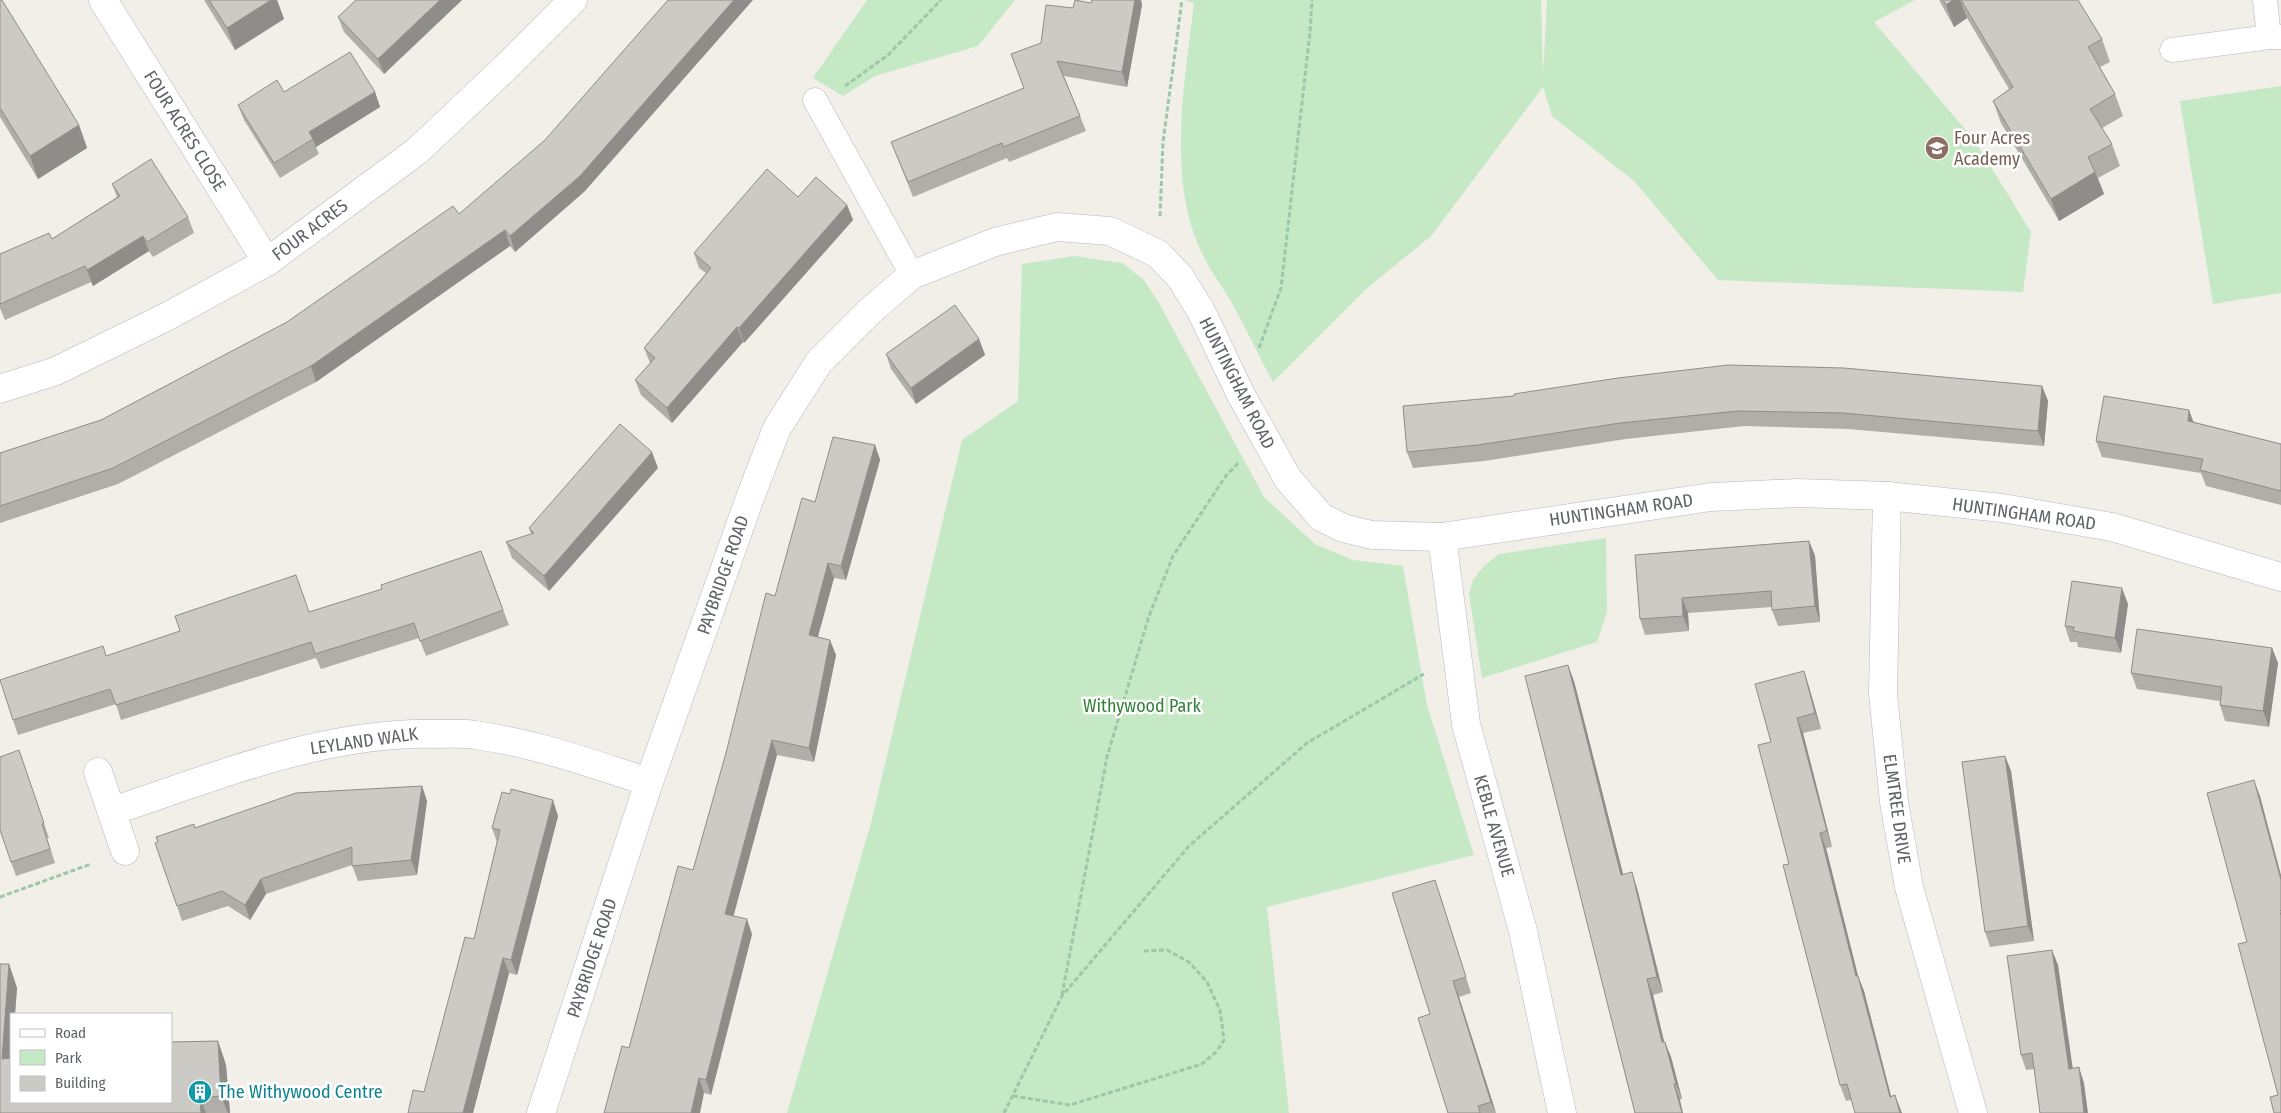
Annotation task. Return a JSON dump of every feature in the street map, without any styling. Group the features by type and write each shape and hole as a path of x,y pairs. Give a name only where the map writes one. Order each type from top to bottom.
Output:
{"street":[{"name":"FOUR ACRES CLOSE","path":"103,0 267,262"},
{"name":"FOUR ACRES","path":"0,389 56,371 168,316 267,262 417,150 502,71 573,0"},
{"name":"PAYBRIDGE ROAD","path":"541,1113 650,782 748,504 777,428 819,362 870,311 912,275 996,242 1057,227 1110,231"},
{"name":"HUNTINGHAM ROAD","path":"1110,231 1158,254 1180,277 1197,304 1240,393 1288,479 1321,517 1343,528 1372,535 1442,537 1711,497 1798,493 1887,496 2002,508 2112,527 2281,577"},
{"name":"ELMTREE DRIVE","path":"1887,496 1883,694 1894,802 1909,887 1973,1113"},
{"name":"KEBLE AVENUE","path":"1442,537 1466,724 1523,931 1562,1113"},
{"name":"LEYLAND WALK","path":"112,811 288,753 337,741 413,733 473,734 536,747 650,782"},
{"path":"98,772 125,851"}],"lane":[{"path":"2172,50 2275,37 2265,0"},
{"path":"819,107 912,275"}],"path":[{"path":"819,107 836,92 888,55 941,0"},
{"path":"1158,254 1163,142 1182,0"},
{"path":"1240,393 1281,288 1312,0"},
{"path":"1062,996 1108,757 1149,616 1173,556 1224,477 1265,438"},
{"path":"1004,1113 1062,996 1189,846 1307,743 1457,655"},
{"path":"0,897 125,851"},
{"path":"1013,1096 1070,1105 1202,1064 1217,1051 1224,1040 1220,1010 1207,982 1189,962 1167,950 1142,951"}],"green space":[{"path":"867,0 1015,0 978,46 875,76 843,96 813,78"},
{"path":"1184,0 1541,0 1543,76 1547,0 1915,0 1874,22 1975,141 2031,232 2023,292 1718,280 1634,181 1552,116 1543,87 1431,236 1366,289 1273,382 1233,305 1205,260 1191,224 1184,194 1181,130 1186,64 1194,3"},
{"path":"2281,86 2281,293 2213,304 2180,101"},
{"name":"Withywood Park","path":"1074,256 1122,263 1144,280 1159,303 1264,497 1315,544 1353,560 1403,566 1427,705 1474,855 1267,907 1289,1113 787,1113 871,823 962,440 1018,401 1022,264"},
{"path":"1606,538 1607,612 1597,642 1482,678 1469,594 1473,580 1484,566 1499,554"}],"building":[{"path":"0,0 2,0 79,125 30,156 0,108"},
{"path":"209,0 271,0 227,28"},
{"path":"356,0 440,0 378,59 338,17"},
{"path":"668,0 734,0 580,176 510,236 505,230 311,366 113,468 0,506 0,453 101,420 287,322 453,206 459,214 545,140"},
{"path":"1075,0 1091,3 1092,0 1135,0 1122,72 1057,61 1080,116 1003,147 1002,143 908,182 891,142 1024,88 1011,54 1041,43 1046,5 1073,8"},
{"path":"1943,0 1953,0 1946,5"},
{"path":"1961,0 2078,0 2102,39 2088,47 2115,94 2090,109 2112,144 2088,157 2095,172 2051,199 1993,101 2013,87"},
{"path":"350,52 375,92 309,132 313,139 274,163 238,105 277,80 284,92"},
{"path":"151,159 188,217 147,242 143,236 87,270 85,266 0,304 0,254 49,233 52,239 120,196 112,184"},
{"path":"767,169 798,197 816,177 847,205 667,408 635,380 655,358 644,348 711,268 694,253"},
{"path":"955,305 979,339 911,388 886,354"},
{"path":"1728,365 1844,368 2042,386 2038,431 1843,413 1738,411 1620,423 1478,445 1407,452 1403,406 1514,396 1514,394 1618,378"},
{"path":"2104,396 2189,410 2188,421 2281,444 2281,491 2200,470 2203,459 2096,441"},
{"path":"620,424 652,452 544,576 506,542 534,533 529,528"},
{"path":"833,437 875,445 841,566 828,563 809,635 830,640 809,748 772,740 725,914 747,919 706,1080 699,1078 691,1113 604,1113 622,1046 629,1048 678,866 693,870 726,753 766,593 775,596 802,498 815,502"},
{"path":"1809,541 1815,606 1772,610 1771,591 1682,598 1683,616 1640,619 1635,555"},
{"path":"481,551 503,610 420,641 414,623 315,654 311,642 116,705 110,689 13,720 0,680 103,646 106,656 180,631 175,616 296,575 309,612 382,589 381,585"},
{"path":"2072,581 2122,588 2115,638 2073,631 2074,627 2065,626"},
{"path":"2137,629 2272,648 2263,711 2220,705 2222,687 2131,673"},
{"path":"1568,665 1621,875 1632,872 1657,977 1647,979 1662,1042 1665,1042 1676,1084 1674,1084 1682,1113 1635,1113 1525,676"},
{"path":"1804,671 1815,713 1797,718 1827,831 1820,833 1856,976 1858,976 1890,1097 1895,1095 1900,1113 1855,1113 1847,1084 1840,1085 1783,865 1789,864 1758,745 1771,742 1755,684"},
{"path":"19,750 44,823 42,824 50,849 11,862 0,830 0,757"},
{"path":"2005,756 2028,926 1985,932 1962,762"},
{"path":"2254,780 2281,880 2281,1113 2274,1113 2270,1097 2278,1095 2238,944 2247,942 2207,793"},
{"path":"422,786 411,860 352,866 352,847 261,879 245,905 222,891 177,906 155,843 158,842 156,837 194,824 195,828 296,793"},
{"path":"511,789 553,800 511,960 503,958 463,1113 408,1113 413,1090 424,1092 465,937 474,939 500,830 492,828 502,792 510,794"},
{"path":"1435,880 1466,977 1453,981 1491,1102 1478,1106 1480,1113 1448,1113 1418,1018 1430,1014 1392,893"},
{"path":"2052,950 2069,1069 2079,1067 2084,1113 2040,1113 2032,1053 2021,1055 2007,956"},
{"name":"The Withywood Centre","path":"0,964 9,964 2,1059 10,1058 10,1103 172,1103 172,1042 218,1041 221,1096 200,1098 201,1113 0,1113"}],"place":[{"name":"Four Acres Academy","path":"1937,148"},
{"name":"The Withywood Centre","path":"200,1092"}]}
